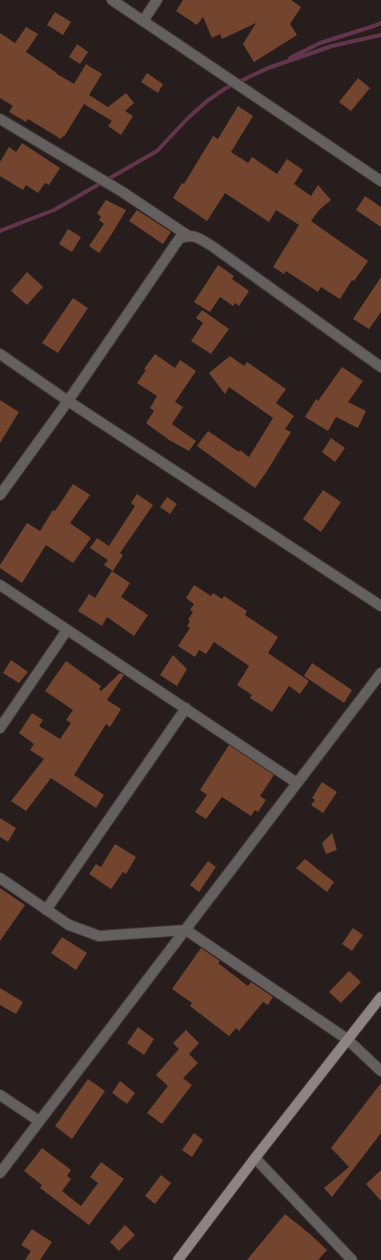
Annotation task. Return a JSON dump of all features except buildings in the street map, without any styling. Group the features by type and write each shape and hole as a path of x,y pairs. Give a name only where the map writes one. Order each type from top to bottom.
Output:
{"street":[{"path":"112,0 381,181"},
{"path":"143,21 157,0"},
{"path":"0,119 121,191 187,235 194,236 212,246 381,367"},
{"path":"0,495 68,401 179,239 187,235"},
{"path":"0,354 68,401 381,606"},
{"path":"0,585 297,783"},
{"path":"0,728 67,630"},
{"path":"0,1172 381,673"},
{"path":"46,910 186,708"},
{"path":"0,878 69,925 99,936 186,930 347,1040 381,1071"},
{"path":"178,1260 255,1158 381,997"},
{"path":"0,1095 39,1121"},
{"path":"255,1158 352,1260"}],"waterway":[{"path":"290,58 320,43 381,23"},
{"path":"0,231 54,210 157,151 188,118 207,101 226,88 268,68 332,46 381,35"}]}
